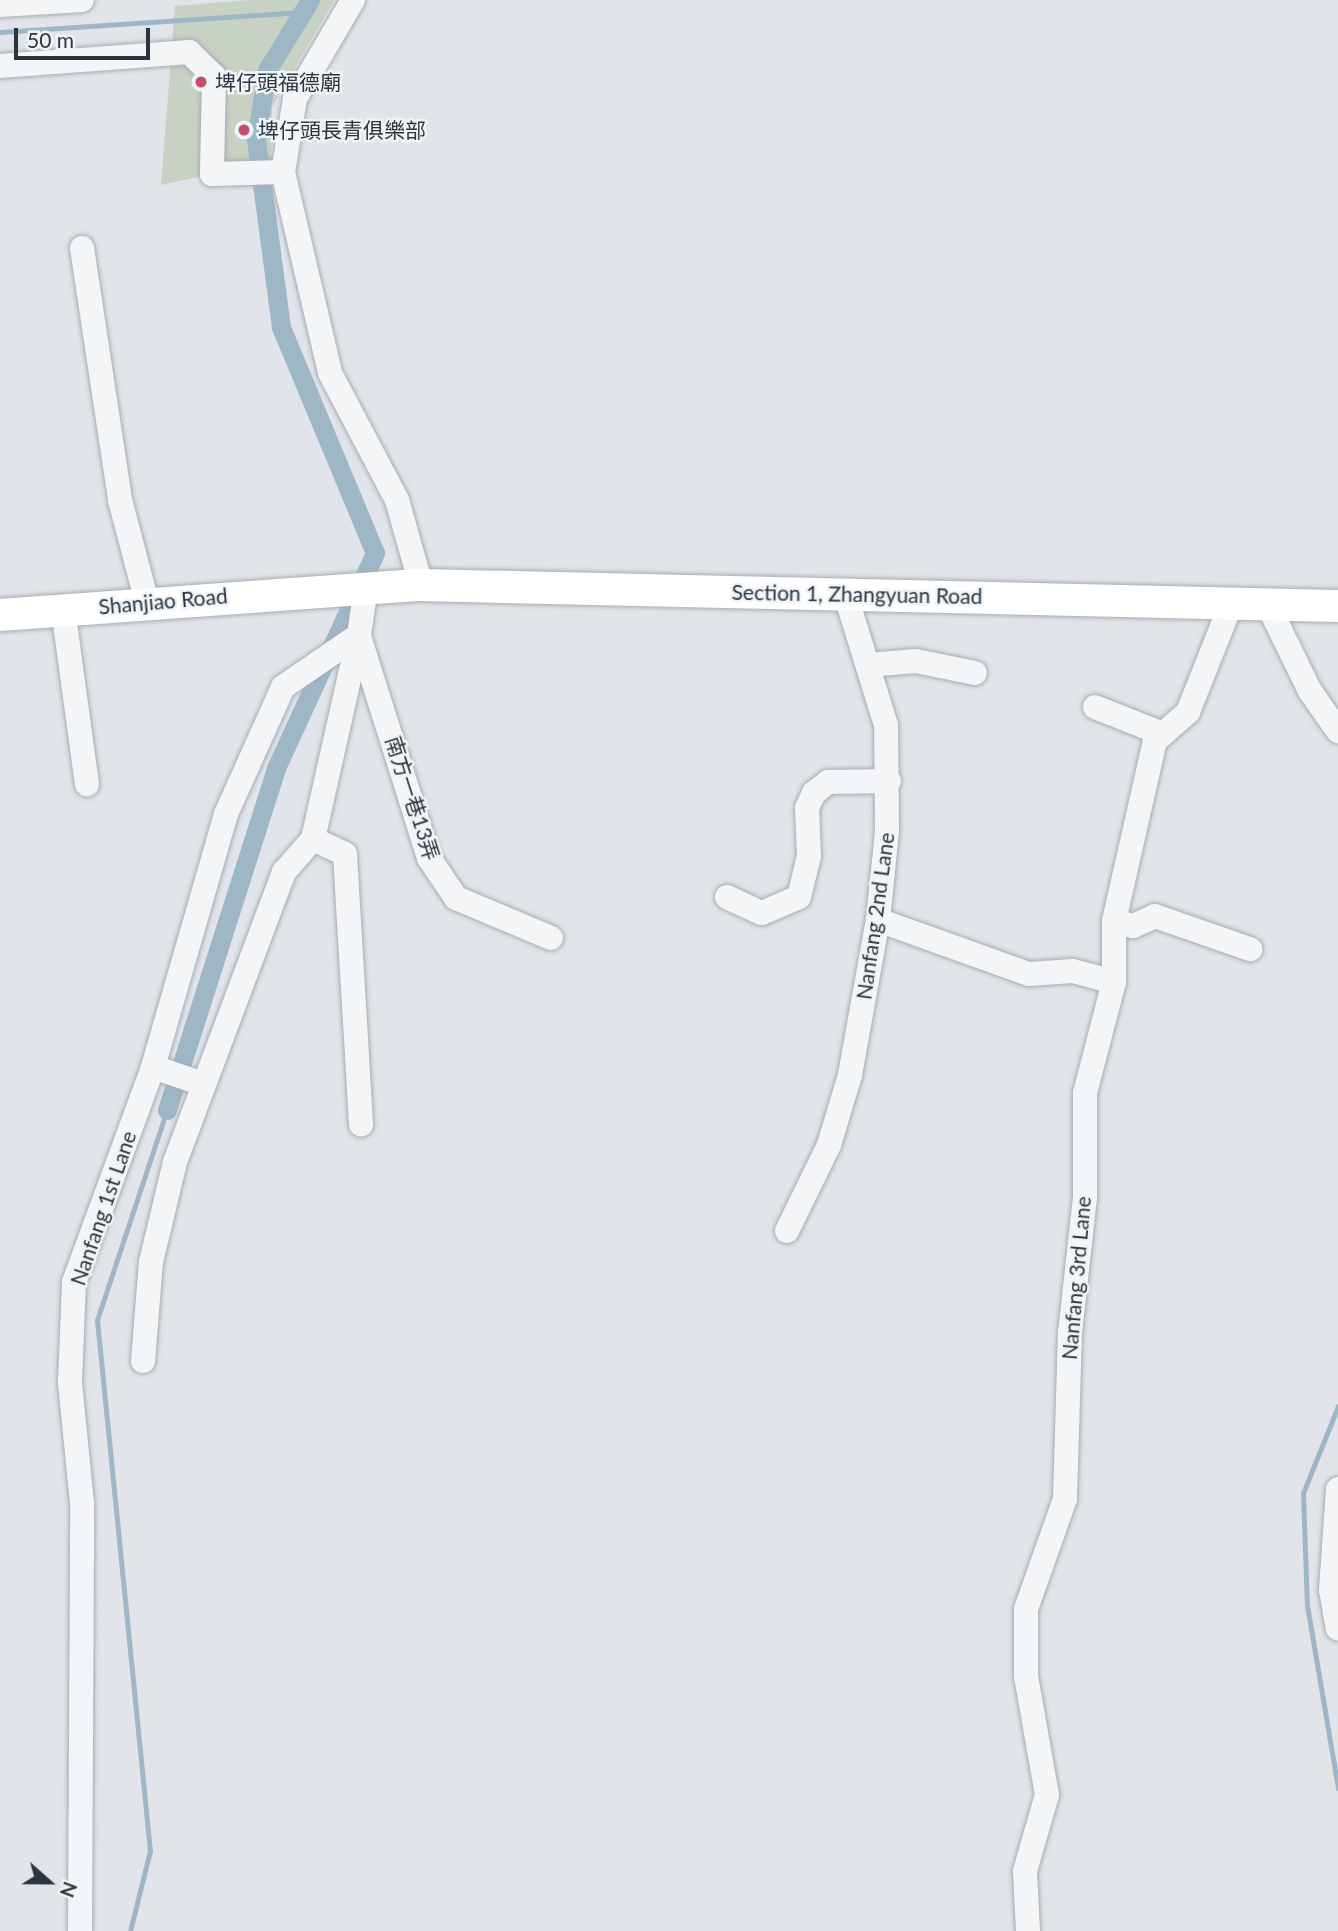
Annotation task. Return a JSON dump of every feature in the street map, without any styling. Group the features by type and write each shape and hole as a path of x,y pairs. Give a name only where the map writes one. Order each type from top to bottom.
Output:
{"main road":[{"name":"Section 1, Zhangyuan Road","path":"371,587 421,585 845,593 1338,606"},
{"name":"Shanjiao Road","path":"0,615 326,588 371,587"}],"street":[{"path":"0,5 82,0"},
{"path":"353,0 295,99 283,172 330,373 397,499 421,585"},
{"path":"0,66 189,52 214,75 212,174 283,172"},
{"path":"82,248 120,500 147,603"},
{"path":"143,1361 151,1262 175,1162 284,872 313,839 371,587"},
{"name":"Nanfang 2nd Lane","path":"787,1231 829,1145 850,1075 878,920 889,781 886,725 845,593"},
{"path":"1267,603 1310,691 1338,731"},
{"name":"Nanfang 3rd Lane","path":"1028,1931 1025,1871 1047,1795 1026,1676 1026,1609 1065,1499 1070,1333 1085,1198 1080,1135 1085,1093 1114,982 1114,921 1155,741 1188,712 1231,604"},
{"path":"63,609 88,784"},
{"name":"南方一巷13弄","path":"359,635 429,858 456,898 551,938"},
{"name":"Nanfang 1st Lane","path":"80,1931 82,1517 70,1382 74,1282 153,1067 226,814 283,687 359,635"},
{"path":"868,665 916,662 975,673"},
{"path":"1095,706 1163,734"},
{"path":"727,897 762,914 799,897 809,856 807,808 814,793 828,782 889,781"},
{"path":"313,839 345,853 360,1125"},
{"path":"1114,921 1133,926 1155,916 1250,949"},
{"path":"878,920 1029,974 1073,971 1114,982"},
{"path":"153,1067 204,1084"},
{"path":"1338,1489 1331,1590 1338,1628"}],"green space":[{"path":"249,0 334,0 272,107 271,161 161,185 175,6"}],"waterway":[{"path":"167,1110 276,768 375,553 281,327 256,139 267,70 310,0"},
{"path":"0,32 305,12"},
{"path":"130,1931 150,1851 97,1320 167,1110"},
{"path":"1338,1406 1303,1493 1307,1605 1338,1788"}],"place":[{"name":"埤仔頭福德廟","path":"201,82"},
{"name":"埤仔頭長青俱樂部","path":"244,130"}]}
